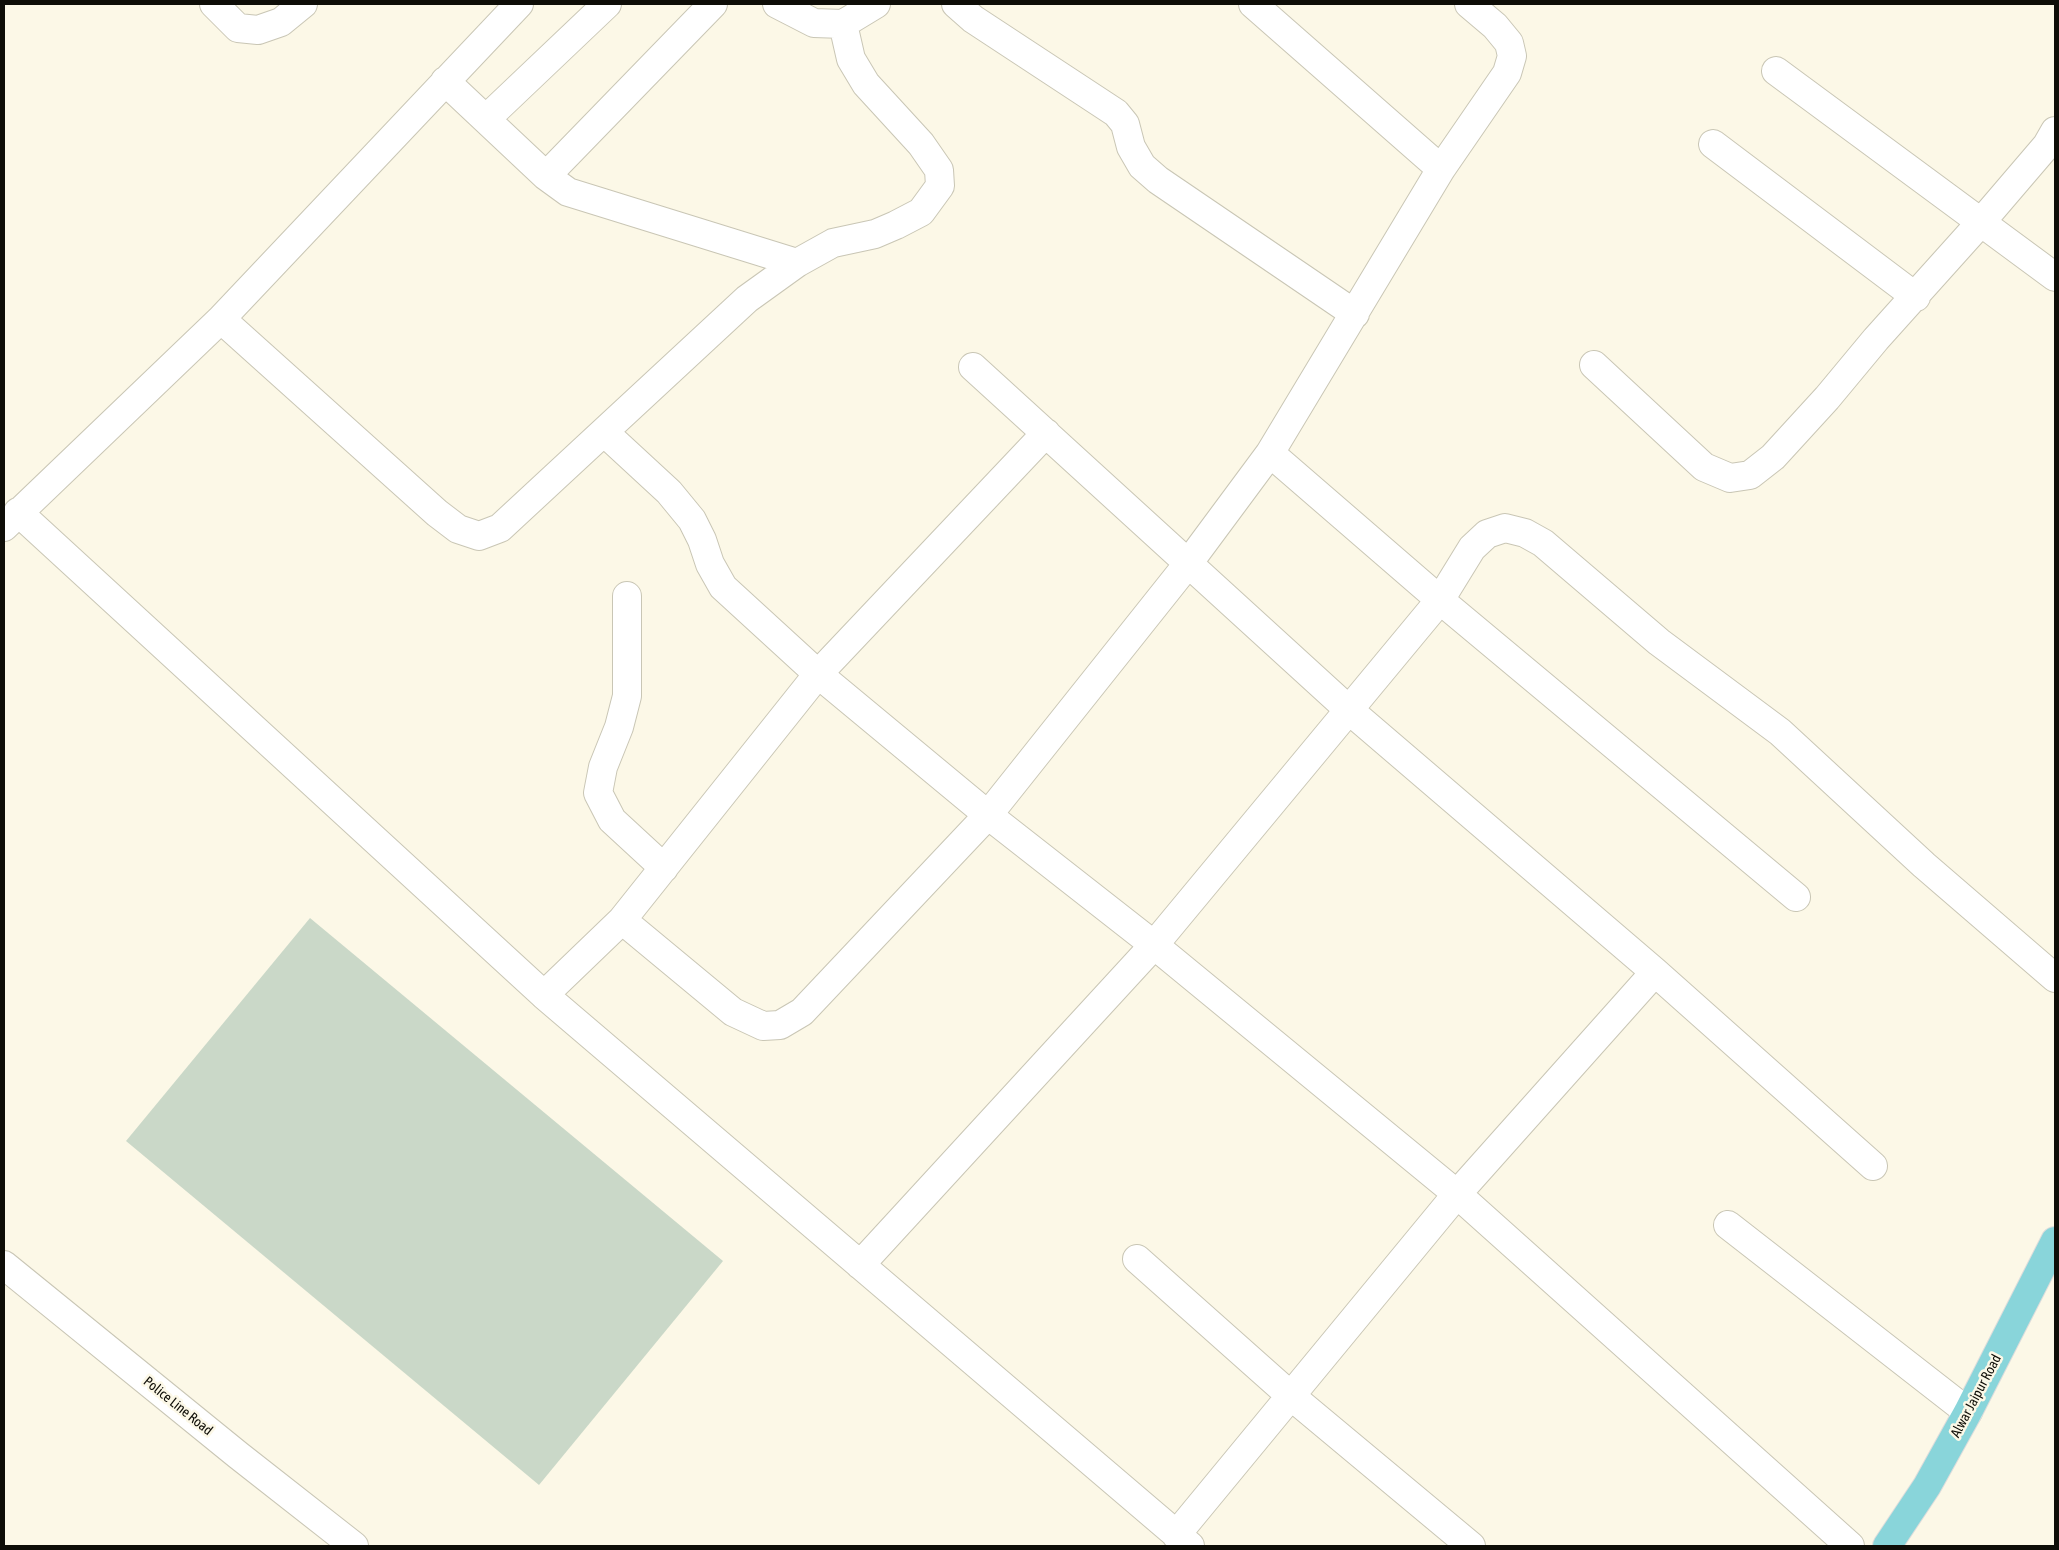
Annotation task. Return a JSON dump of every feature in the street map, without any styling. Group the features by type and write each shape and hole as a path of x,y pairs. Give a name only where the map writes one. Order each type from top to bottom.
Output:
{"main road":[{"name":"Alwar Jaipur Road","path":"1887,1546 1927,1486 1968,1412 2055,1241"}],"street":[{"path":"214,4 238,28 258,30 280,22 303,4"},
{"path":"519,4 221,319 11,520 544,995 860,1265 1183,1540 1291,1396 1457,1194 1655,972"},
{"path":"486,119 607,4"},
{"path":"546,176 713,4"},
{"path":"777,4 814,23 843,24 876,4"},
{"path":"956,4 973,19 1116,113 1125,124 1131,147 1142,166 1158,180 1354,314"},
{"path":"1253,4 1441,169"},
{"path":"622,920 733,1012 762,1026 780,1025 802,1012 988,815 1187,565 1270,453 1441,169 1507,73 1512,56 1509,43 1495,26 1469,4"},
{"path":"221,319 437,513 458,529 479,536 500,528 747,298 797,263 833,243 875,234 896,226 921,212 940,186 940,170 921,144 866,84 851,59 843,24"},
{"path":"1776,70 2055,277"},
{"path":"445,81 546,176 568,192 797,263"},
{"path":"1594,365 1704,467 1730,478 1750,475 1780,449 2052,142"},
{"path":"1713,144 1916,297"},
{"path":"973,367 1187,565 1349,710 1655,972 1873,1166"},
{"path":"604,432 670,492 692,520 702,540 710,564 723,587 818,674 988,815 1154,945 1457,1194 1850,1546"},
{"path":"544,995 622,920 818,674 1046,433"},
{"path":"1270,453 1440,600 1796,897"},
{"path":"860,1265 1154,945 1440,600 1472,548 1487,534 1505,528 1525,533 1543,543 1659,642 1780,732 1924,865 2055,978"},
{"path":"627,596 627,696 619,728 603,767 598,793 612,820 664,868"},
{"path":"1728,1225 1968,1412"},
{"path":"1136,1259 1291,1396 1471,1546"},
{"name":"Police Line Road","path":"4,1265 354,1546"}],"green space":[{"path":"310,918 723,1261 539,1485 126,1141"}]}
